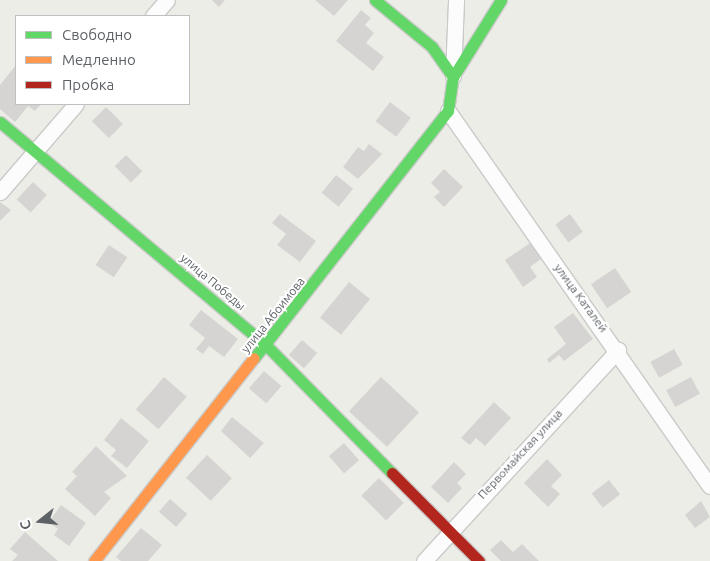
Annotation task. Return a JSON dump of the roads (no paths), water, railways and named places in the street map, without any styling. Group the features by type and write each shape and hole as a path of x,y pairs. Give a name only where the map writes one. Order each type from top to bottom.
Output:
{"street":[{"path":"153,15 167,0"},
{"path":"375,0 432,47 453,77"},
{"path":"453,77 456,0"},
{"path":"453,77 500,0"},
{"name":"улица Абоимова","path":"94,561 448,112 453,77"},
{"path":"0,192 75,105"},
{"name":"улица Каталей","path":"448,112 618,350 710,486"},
{"name":"улица Победы","path":"0,122 36,150 266,345 479,561"},
{"name":"Первомайская улица","path":"424,561 448,531 618,350"}]}
